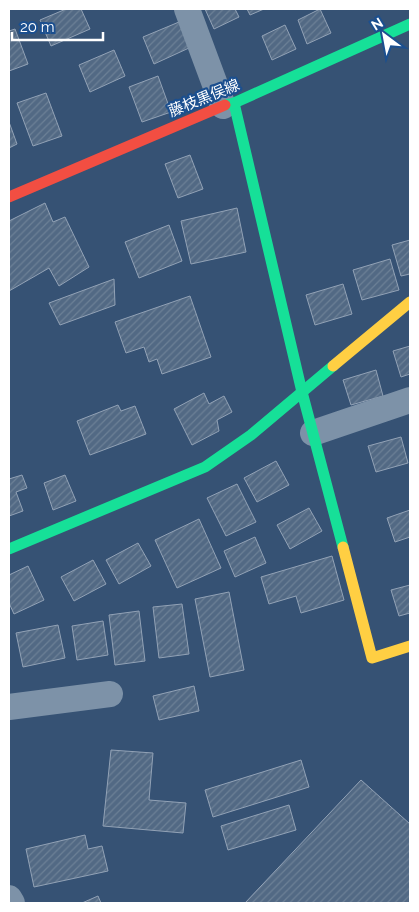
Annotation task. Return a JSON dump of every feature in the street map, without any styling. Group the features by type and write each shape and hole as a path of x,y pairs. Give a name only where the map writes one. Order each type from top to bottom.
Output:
{"street":[{"path":"187,9 228,104 372,658 410,646"},
{"name":"藤枝黒俣線","path":"9,197 410,24"},
{"path":"9,549 205,467 251,435 410,302"},
{"path":"313,433 410,400"},
{"path":"9,707 110,694"},
{"path":"9,898 12,903"}],"building":[{"path":"66,9 81,9 90,29 51,46 40,20"},
{"path":"205,9 235,9 239,17 214,29"},
{"path":"247,9 264,9 250,15"},
{"path":"320,9 331,33 307,44 298,20"},
{"path":"179,22 189,48 154,64 143,37"},
{"path":"285,25 296,49 272,60 262,36"},
{"path":"15,29 28,64 9,71 9,31"},
{"path":"114,50 125,76 90,92 79,65"},
{"path":"158,76 171,112 142,122 129,87"},
{"path":"46,93 62,136 33,146 17,103"},
{"path":"9,122 17,144 9,148"},
{"path":"190,155 203,189 178,198 165,164"},
{"path":"45,203 53,222 65,217 89,267 59,286 49,268 9,291 9,221"},
{"path":"237,208 246,252 191,264 181,221"},
{"path":"169,225 182,261 139,278 125,242"},
{"path":"410,240 410,274 401,276 392,245"},
{"path":"390,259 399,290 362,300 353,270"},
{"path":"114,279 115,305 60,325 49,303"},
{"path":"343,284 352,314 315,325 306,295"},
{"path":"190,296 211,357 162,374 157,359 149,362 144,347 126,353 115,322"},
{"path":"410,346 410,374 401,377 393,351"},
{"path":"376,370 383,396 351,405 343,380"},
{"path":"204,393 209,404 224,396 232,412 217,420 219,431 192,445 174,409"},
{"path":"118,405 121,411 135,406 146,434 90,455 77,421"},
{"path":"401,437 408,463 376,472 368,446"},
{"path":"276,461 289,485 257,502 244,478"},
{"path":"22,475 27,488 16,492 23,511 9,516 9,479"},
{"path":"65,475 76,501 53,510 44,483"},
{"path":"237,484 256,522 226,536 207,498"},
{"path":"309,508 322,531 290,549 277,525"},
{"path":"410,510 410,537 395,542 387,518"},
{"path":"199,519 221,568 177,588 155,540"},
{"path":"255,537 266,563 235,577 224,551"},
{"path":"138,543 151,566 119,584 106,560"},
{"path":"332,556 344,600 301,613 296,596 269,604 261,577"},
{"path":"93,560 106,584 74,601 61,577"},
{"path":"28,566 44,600 14,614 9,603 9,575"},
{"path":"410,585 410,613 399,616 391,590"},
{"path":"229,592 244,670 210,677 195,599"},
{"path":"182,604 189,654 159,658 153,607"},
{"path":"139,611 145,661 115,665 109,615"},
{"path":"103,621 108,655 77,660 72,626"},
{"path":"58,625 65,658 23,667 16,633"},
{"path":"194,686 199,711 159,720 153,696"},
{"path":"111,750 153,753 149,800 186,803 183,833 103,826"},
{"path":"301,760 309,787 213,817 205,790"},
{"path":"361,780 410,824 410,903 245,903"},
{"path":"289,805 296,830 228,850 221,826"},
{"path":"85,835 88,849 102,846 108,871 34,887 26,849"},
{"path":"98,896 101,903 82,903"}],"traffic: fast":[{"path":"225,105 234,103 410,24"},
{"path":"234,103 302,392 343,547"},
{"path":"9,549 205,467 251,435 333,366"}],"traffic: slow":[{"path":"333,366 410,302"},
{"path":"343,547 372,658 410,646"}],"traffic: jam":[{"path":"9,197 225,105"}]}
